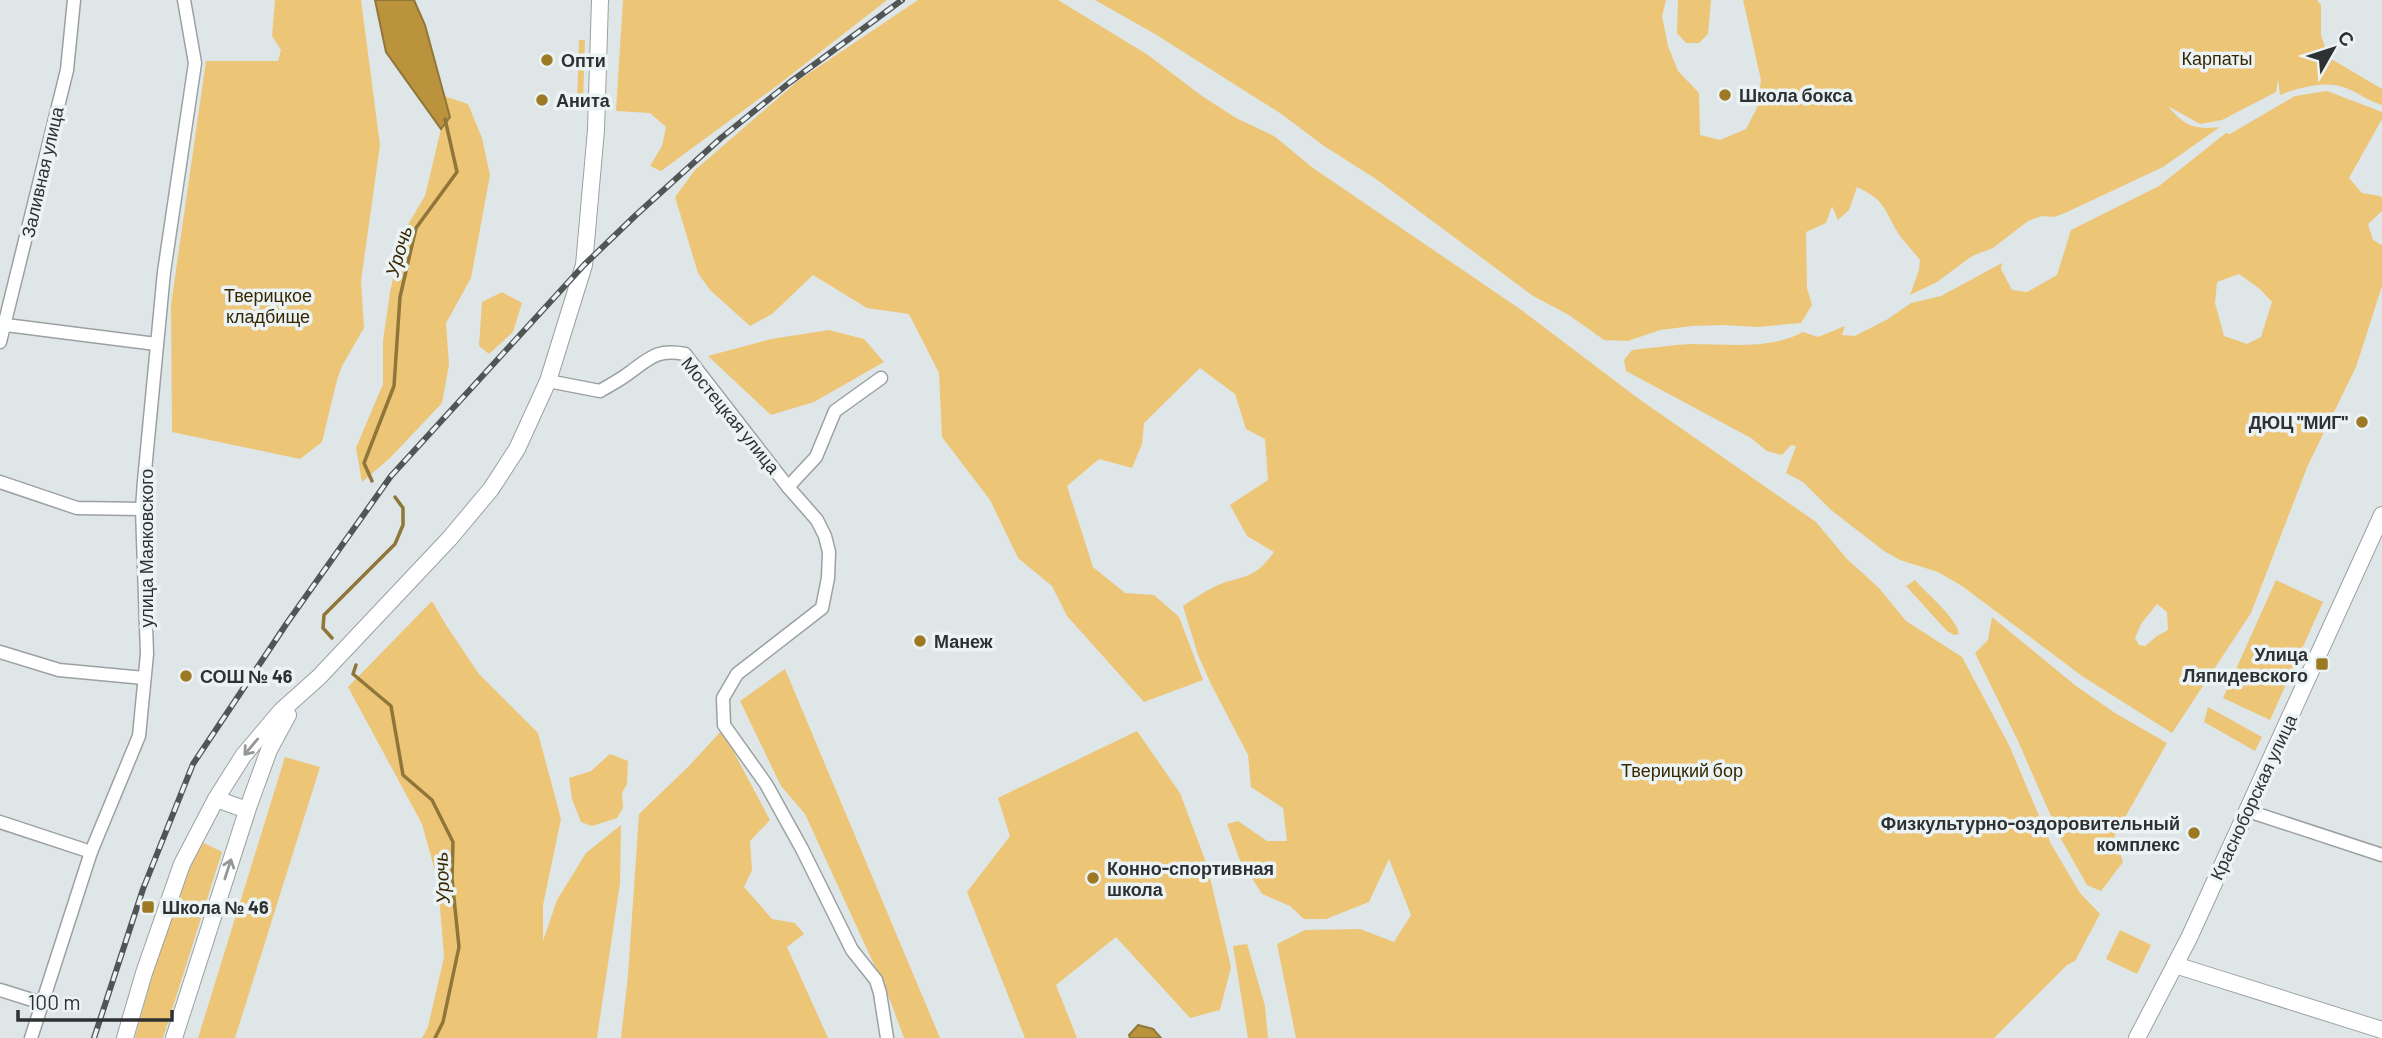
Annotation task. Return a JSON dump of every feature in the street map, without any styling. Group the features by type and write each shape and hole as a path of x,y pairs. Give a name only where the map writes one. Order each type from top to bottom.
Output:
{"main road":[{"path":"125,1038 144,973 182,864 216,799 243,756 281,711 450,538 491,489 517,449 548,381 584,265 596,131 600,0"},
{"name":"Красноборская улица","path":"2137,1038 2248,811 2382,515"},
{"path":"174,1038 247,810 269,750 297,697"},
{"path":"216,799 247,810"},
{"path":"2175,965 2382,1030"}],"street":[{"name":"Заливная улица","path":"0,342 67,70 74,0"},
{"name":"улица Маяковского","path":"31,1038 91,852 139,736 147,653 142,509 156,344 195,63 184,0"},
{"path":"6,325 156,344"},
{"name":"Мостецкая улица","path":"548,381 600,391 650,356 669,351 685,354 788,487 817,520 829,552 828,578 822,608 737,674 723,698 724,725 766,784 845,936 876,980 887,1038"},
{"path":"788,487 816,457 835,411 881,379"},
{"path":"0,482 77,508 142,509"},
{"path":"0,652 59,670 144,678"},
{"path":"2248,811 2382,855"},
{"path":"0,822 91,852"},
{"path":"0,990 42,1003"}],"green space":[{"name":"Тверицкое кладбище","path":"275,0 361,0 380,145 361,281 364,328 342,366 322,442 300,459 172,432 171,305 206,61 278,61 281,50 272,36"},
{"path":"623,0 887,0 661,171 650,166 662,146 666,127 650,113 616,111"},
{"name":"Тверицкий бор","path":"918,0 1058,0 1148,55 1236,118 1274,136 1313,168 1520,309 1639,399 1816,522 1847,559 1879,588 1906,621 1962,657 2009,745 2051,844 2080,893 2100,914 2075,961 2067,965 1994,1038 1296,1038 1277,944 1305,930 1360,929 1394,942 1411,915 1389,859 1369,902 1326,919 1304,919 1290,906 1262,894 1239,858 1227,824 1238,821 1267,841 1287,841 1283,808 1251,787 1248,755 1198,655 1183,606 1222,583 1259,569 1274,552 1247,536 1230,505 1268,480 1265,439 1246,429 1235,394 1200,368 1144,423 1142,444 1132,468 1099,459 1067,486 1093,567 1125,593 1154,595 1179,617 1203,680 1144,702 1067,616 1052,586 1018,558 990,500 942,437 939,373 909,314 867,308 813,275 772,314 750,326 710,290 698,273 675,197 695,170 799,80"},
{"name":"Карпаты","path":"1095,0 1666,0 1662,16 1668,46 1678,71 1699,93 1700,135 1720,140 1746,129 1757,108 1761,80 1743,0 2317,0 2321,5 2321,35 2328,57 2382,89 2382,105 2346,88 2330,85 2304,87 2280,95 2278,79 2276,92 2222,120 2200,124 2168,106 2179,118 2191,125 2220,127 2163,167 2065,213 2028,221 1993,248 1972,256 1937,282 1910,295 1920,260 1898,233 1879,201 1857,187 1849,210 1838,220 1832,206 1826,223 1806,232 1807,288 1812,305 1801,323 1757,327 1692,326 1660,330 1628,341 1604,340 1569,315 1533,296 1376,179 1324,146 1280,113 1155,34"},
{"path":"1678,0 1711,0 1708,34 1699,43 1686,43 1677,33"},
{"path":"579,40 585,40 583,102 577,102"},
{"path":"2327,91 2382,112 2382,119 2349,178 2362,193 2382,198 2382,211 2368,224 2373,240 2382,245 2382,286 2356,367 2308,465 2251,613 2172,733 2082,676 1962,586 1938,572 1900,560 1884,551 1831,510 1803,482 1786,473 1796,446 1791,445 1782,455 1767,451 1751,438 1626,371 1624,360 1632,350 1691,344 1763,344 1803,332 1818,337 1845,326 1842,335 1855,336 1888,319 1911,303 1941,296 2002,263 2001,269 2012,290 2027,292 2057,275 2071,230 2159,186 2226,133 2230,134 2295,96","holes":["2239,274 2260,289 2272,302 2261,337 2247,344 2224,336 2215,303 2217,282","2157,604 2167,612 2168,630 2145,646 2139,645 2135,638 2141,624"]},
{"path":"444,96 468,104 482,138 490,175 471,278 446,323 449,365 442,403 390,458 362,482 356,448 383,384 383,341 400,249 406,228 425,196 441,129 450,117"},
{"path":"502,292 522,303 513,332 489,354 479,346 482,302"},
{"path":"829,330 864,339 884,362 814,402 771,415 708,356 771,339"},
{"path":"1915,580 1947,613 1959,634 1954,635 1947,631 1906,586"},
{"path":"2276,580 2323,602 2270,720 2223,698"},
{"path":"432,601 479,674 538,733 561,819 543,905 543,941 557,900 586,853 621,825 620,883 597,1038 422,1038 428,1027 444,957 438,882 422,824 348,687"},
{"path":"1992,617 2076,686 2115,713 2167,743 2114,837 2123,862 2101,891 2087,885 2061,839 1975,653 1988,640"},
{"path":"785,669 940,1038 904,1038 888,995 805,814 781,786 740,701"},
{"path":"2208,707 2262,737 2255,751 2204,722"},
{"path":"722,730 770,820 750,841 752,870 744,887 772,919 795,923 804,934 787,947 828,1038 621,1038 639,814"},
{"name":"Конно-спортивная школа","path":"1137,731 1180,793 1207,865 1231,967 1220,1010 1190,1018 1116,937 1056,985 1077,1038 1025,1038 967,892 1010,836 998,798"},
{"path":"610,754 628,761 627,784 622,793 623,808 617,818 592,826 581,822 572,799 569,778 591,771"},
{"path":"285,757 320,767 235,1038 198,1038"},
{"path":"202,842 222,852 163,1038 135,1038 164,933"},
{"path":"2120,930 2151,945 2137,974 2106,959"},
{"path":"1247,944 1265,1006 1268,1038 1248,1038 1233,946"}],"shaded area":[{"path":"375,0 414,0 425,25 450,117 441,129 386,52"},
{"path":"1138,1025 1153,1029 1161,1038 1130,1038 1129,1035"}],"waterway":[{"name":"Урочь","path":"372,481 364,463 394,386 400,297 416,228 457,172 445,119"},
{"name":"Урочь","path":"332,638 323,628 324,615 395,544 403,525 403,508 395,497"},
{"name":"Урочь","path":"356,665 353,674 391,706 403,775 432,800 453,842 452,879 459,947 443,1022 435,1038"}],"railway":[{"path":"94,1038 143,889 193,764 287,623 391,476 584,265 636,215 721,138 789,83 902,0"}],"place":[{"name":"Опти","path":"547,60"},
{"name":"Школа бокса","path":"1725,95"},
{"name":"Анита","path":"542,100"},
{"name":"ДЮЦ \"МИГ\"","path":"2362,422"},
{"name":"Манеж","path":"920,641"},
{"name":"Улица Ляпидевского","path":"2322,664"},
{"name":"СОШ № 46","path":"186,676"},
{"name":"Физкультурно-оздоровительный комплекс","path":"2194,833"},
{"name":"Конно-спортивная школа","path":"1093,878"},
{"name":"Школа № 46","path":"148,907"}]}
